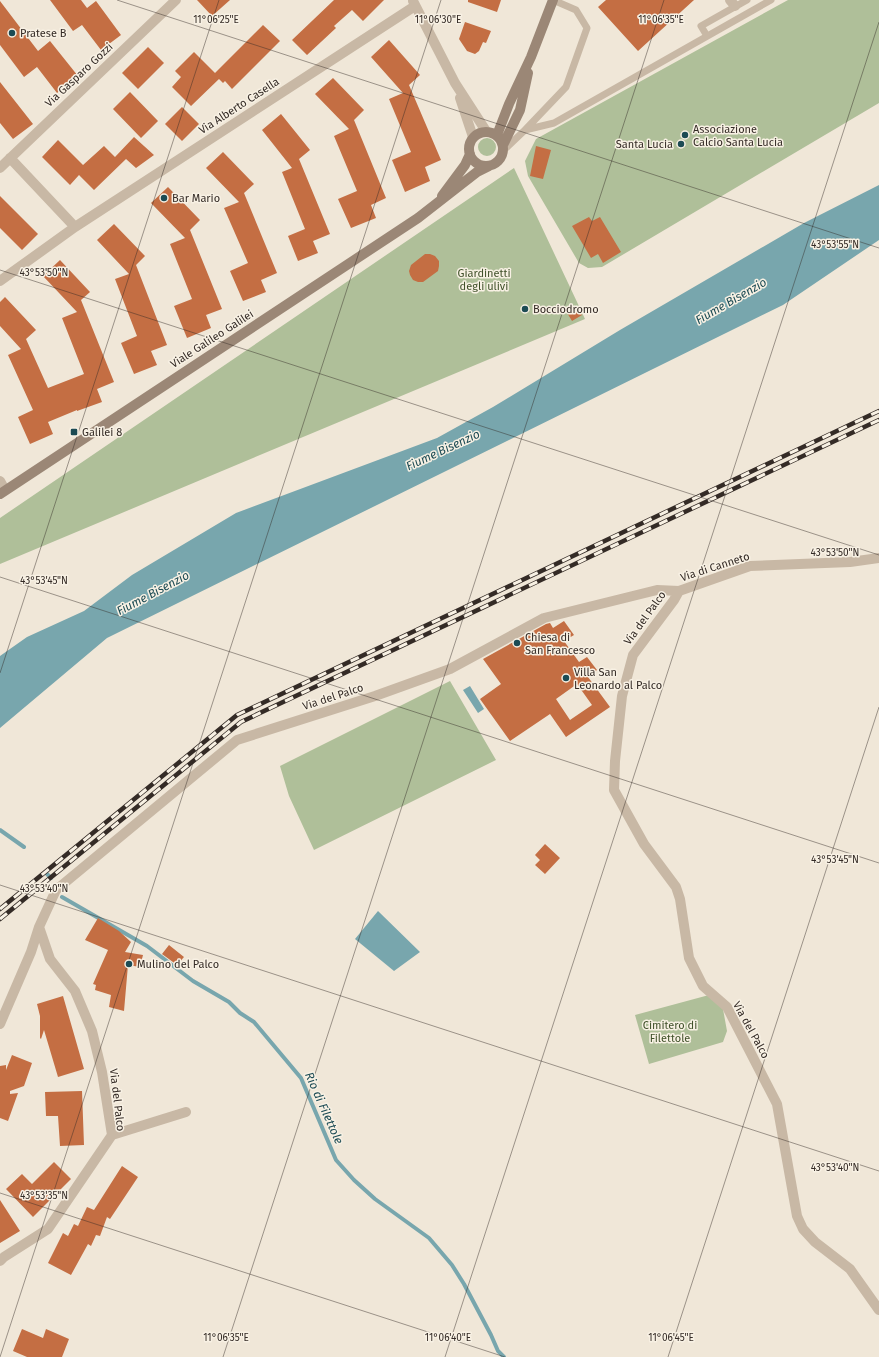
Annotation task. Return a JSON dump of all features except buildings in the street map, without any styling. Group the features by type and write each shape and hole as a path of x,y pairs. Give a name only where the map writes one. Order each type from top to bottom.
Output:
{"main road":[{"name":"Viale Galileo Galilei","path":"497,135 509,104 531,57 553,0"},
{"name":"Viale Galileo Galilei","path":"3,492 398,231 477,172 498,161 502,156 503,148 520,110 531,57"},
{"path":"473,137 486,131 497,135 500,138 503,148"},
{"name":"Viale Galileo Galilei","path":"436,204 465,165 470,154 469,148 473,137"},
{"path":"470,154 479,164 489,166"}],"street":[{"name":"Via Gasparo Gozzi","path":"0,168 176,0"},
{"path":"414,3 455,83 486,131"},
{"name":"Via Alberto Casella","path":"0,281 75,227 414,3"},
{"path":"455,83 473,137"},
{"path":"10,158 75,227"},
{"path":"0,481 3,492"},
{"name":"Via di Canneto","path":"679,591 750,566 850,562 879,558"},
{"name":"Via del Palco","path":"0,1261 48,1229 112,1135 102,1072 92,1031 75,990 50,959 39,927 56,890 237,740 375,696 450,669 544,618 657,590 679,591 633,655 622,696 615,760 614,790 644,844 676,886 680,899 689,958 703,986 727,1007 777,1104 797,1216 803,1229 815,1242 850,1269 879,1310"},
{"path":"0,1024 31,952 39,927"},
{"path":"31,952 50,959"},
{"path":"112,1135 186,1112"}],"lane":[{"path":"503,148 525,130 566,87 587,28 576,10 553,0"},
{"path":"707,36 701,26 733,3 746,0"},
{"path":"525,130 554,123 771,0"}],"green space":[{"name":"Associazione Calcio Santa Lucia","path":"788,0 879,0 879,103 602,267 588,268 579,263 528,176 525,161 536,139"},
{"path":"487,138 493,141 496,147 493,153 487,156 481,153 478,147 481,141"},
{"name":"Giardinetti degli ulivi","path":"514,168 585,319 0,564 0,518"},
{"path":"450,681 496,760 314,850 289,796 280,766"},
{"name":"Cimitero di Filettole","path":"709,995 723,1009 727,1031 723,1042 649,1064 635,1015"}],"water":[{"name":"Fiume Bisenzio","path":"879,185 879,240 783,305 107,638 0,728 0,656 27,637 84,611 132,575 236,513 437,438 493,407 620,330 804,223"},
{"path":"470,686 484,709 478,713 463,690"},
{"path":"378,911 420,952 394,971 355,939"}],"waterway":[{"name":"Rio di Filettole","path":"0,830 24,847"},
{"name":"Rio di Filettole","path":"47,874 51,878"},
{"name":"Rio di Filettole","path":"62,897 147,946 193,981 229,1002 240,1013 254,1022 301,1078 336,1160 354,1180 375,1199 429,1238 452,1265 464,1284 498,1351 504,1357"}],"railway":[{"path":"0,909 237,715 879,411"},
{"path":"0,919 241,722 879,420"}],"place":[{"name":"Pratese B","path":"12,33"},
{"name":"Associazione Calcio Santa Lucia","path":"685,135"},
{"name":"Santa Lucia","path":"681,144"},
{"name":"Bar Mario","path":"164,198"},
{"name":"Bocciodromo","path":"525,309"},
{"name":"Galilei 8","path":"74,432"},
{"name":"Chiesa di San Francesco","path":"517,643"},
{"name":"Villa San Leonardo al Palco","path":"566,678"},
{"name":"Mulino del Palco","path":"129,964"}]}
